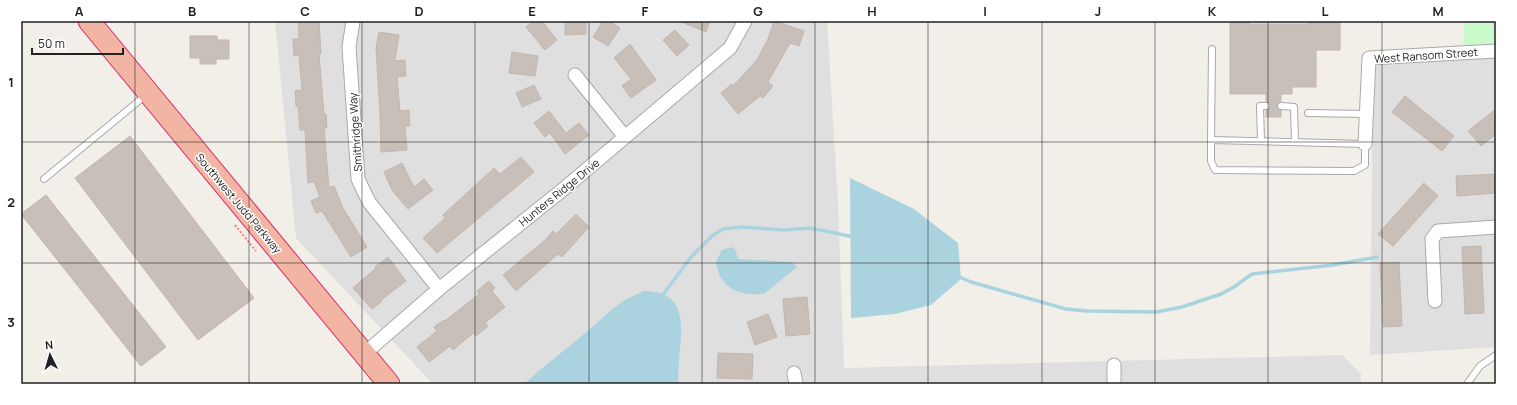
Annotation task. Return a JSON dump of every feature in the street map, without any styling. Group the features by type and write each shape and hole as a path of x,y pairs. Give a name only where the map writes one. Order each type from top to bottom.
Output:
{"highway":[{"name":"Southwest Judd Parkway","path":"89,21 389,384"}],"street":[{"name":"Smithridge Way","path":"353,21 348,47 358,179 369,202 439,289"},
{"name":"Hunters Ridge Drive","path":"364,354 439,289 625,137 730,48 745,21"},
{"name":"West Ransom Street","path":"1366,144 1369,58 1496,50"},
{"path":"575,75 625,137"},
{"path":"1434,301 1432,239 1438,231 1496,227"},
{"path":"1114,365 1114,384"}],"lane":[{"path":"1211,140 1366,144 1365,165 1354,171 1215,170 1211,161 1211,140 1212,49"},
{"path":"44,180 148,93"},
{"path":"1261,141 1260,106 1266,106"},
{"path":"1281,106 1294,107 1295,142"},
{"path":"1308,113 1366,114"},
{"path":"1467,384 1480,366 1496,355"}],"shaded area":[{"path":"275,21 827,21 838,202 844,368 1342,355 1361,374 1361,384 433,384 296,238"},
{"path":"1496,56 1496,347 1370,355 1373,72 1378,63"}],"green space":[{"path":"1464,21 1496,21 1496,51 1463,53"}],"water":[{"path":"850,178 914,209 958,243 961,279 931,305 895,314 851,318"},
{"path":"732,247 735,249 738,259 792,262 797,267 765,293 747,294 739,292 732,289 721,278 716,261 722,250"},
{"path":"644,291 661,294 673,301 679,311 681,339 679,384 524,384 615,307"}],"building":[{"path":"298,21 319,21 321,54 319,54 324,114 326,114 327,128 324,128 329,188 334,186 343,208 367,247 351,257 322,211 316,213 311,201 320,197 314,182 308,183 305,130 300,130 298,106 296,106 295,91 302,90 299,55 294,56 293,39 299,39"},
{"path":"533,21 542,21 557,40 545,50 526,27"},
{"path":"565,21 586,21 586,34 565,35"},
{"path":"603,21 609,21 620,28 608,46 593,37"},
{"path":"679,21 710,21 706,32"},
{"path":"774,21 804,31 799,46 790,43 768,82 773,86 763,98 760,96 738,114 721,93 732,84 733,86 757,60 768,39"},
{"path":"1230,21 1249,21 1249,24 1308,24 1308,21 1340,21 1340,50 1316,50 1316,87 1292,87 1292,94 1281,94 1281,102 1277,104 1277,108 1281,110 1281,117 1266,117 1266,110 1270,106 1266,102 1266,94 1230,94"},
{"path":"675,30 689,45 677,56 663,40"},
{"path":"379,32 399,35 395,61 405,60 406,76 397,77 400,111 409,110 410,126 405,126 407,150 381,152 376,48"},
{"path":"190,36 217,36 217,40 229,40 229,59 216,59 216,64 200,64 200,58 190,58"},
{"path":"630,44 656,80 631,98 622,86 631,79 614,58"},
{"path":"512,52 538,56 535,76 509,73"},
{"path":"534,85 541,99 522,107 516,93"},
{"path":"1405,96 1454,136 1442,151 1392,112"},
{"path":"1496,109 1496,134 1481,146 1468,131"},
{"path":"549,111 566,133 579,123 589,135 565,154 550,133 545,137 534,123"},
{"path":"130,136 254,298 198,340 75,178"},
{"path":"521,157 534,172 437,253 423,238 445,218 443,215 494,168 500,174"},
{"path":"402,163 414,187 424,179 433,190 408,209 392,190 384,172"},
{"path":"1496,174 1496,193 1457,196 1456,176"},
{"path":"1424,183 1438,196 1393,246 1378,234"},
{"path":"46,195 166,347 141,366 21,214"},
{"path":"576,214 589,227 562,257 558,254 516,291 503,275 545,240 553,231 556,234"},
{"path":"1481,246 1484,313 1465,314 1462,247"},
{"path":"388,257 406,281 381,300 382,301 372,309 353,288"},
{"path":"1399,262 1402,326 1383,327 1380,263"},
{"path":"489,281 495,288 492,291 505,307 485,323 488,326 476,336 473,333 453,350 450,346 429,362 417,347 437,331 434,327 444,320 445,321 479,294 477,291"},
{"path":"807,297 810,334 786,336 783,299"},
{"path":"768,314 777,337 755,345 747,322"},
{"path":"718,353 753,354 752,379 717,378"}],"waterway":[{"path":"662,296 691,257 712,236 723,229 743,227 784,230 810,228 854,237"},
{"path":"957,276 971,282 1066,309 1087,311 1156,312 1182,307 1221,294 1252,274 1333,265 1377,257"}]}
